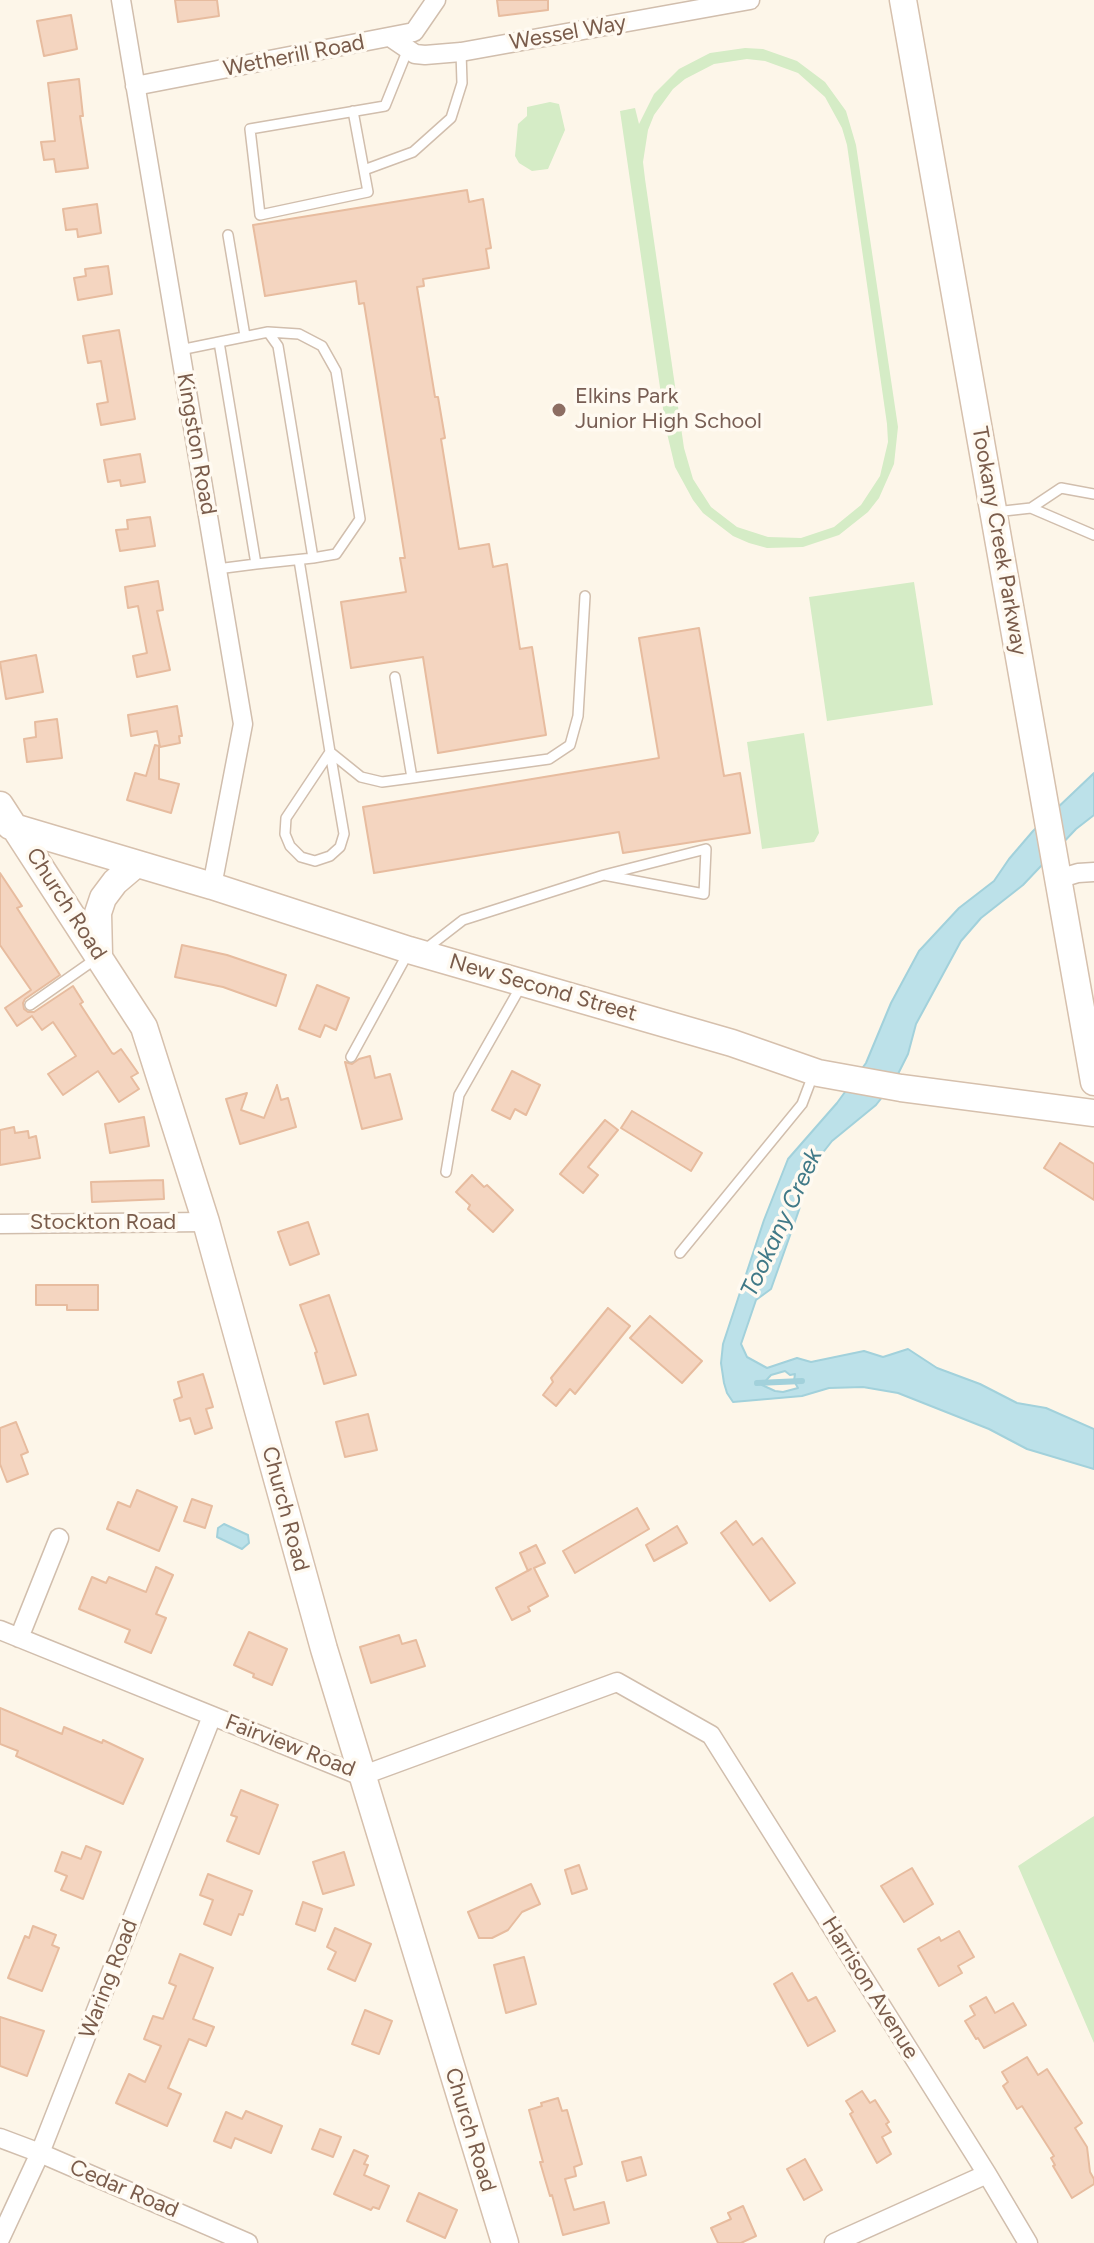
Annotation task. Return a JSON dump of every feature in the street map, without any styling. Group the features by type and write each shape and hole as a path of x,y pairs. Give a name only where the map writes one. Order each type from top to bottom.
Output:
{"street":[{"name":"Kingston Road","path":"121,0 243,724 212,886"},
{"name":"Wetherill Road","path":"135,86 414,32 436,0"},
{"name":"Wessel Way","path":"390,37 415,54 461,52 750,0"},
{"name":"Tookany Creek Parkway","path":"903,0 1094,1082"},
{"name":"New Second Street","path":"5,818 135,865 522,983 732,1043 816,1072 901,1088 1094,1113"},
{"name":"Church Road","path":"5,818 144,1027 206,1222 361,1776 505,2243"},
{"path":"99,956 98,913 103,898 115,882 135,865"},
{"path":"1056,872 1094,872"},
{"name":"Stockton Road","path":"0,1224 206,1222"},
{"path":"19,1638 59,1538"},
{"name":"Fairview Road","path":"0,1630 361,1776 617,1682 711,1735"},
{"name":"Waring Road","path":"0,2239 40,2153 212,1716"},
{"name":"Harrison Avenue","path":"711,1735 1028,2243"},
{"name":"Cedar Road","path":"0,2138 248,2243"},
{"path":"834,2243 987,2174"}],"lane":[{"path":"353,111 368,192 260,215 250,129 353,111 385,106 408,49"},
{"path":"364,170 413,152 451,118 462,83 461,52"},
{"path":"228,235 245,336"},
{"path":"180,350 268,332 299,334 322,346 336,371 360,519 336,554 217,569"},
{"path":"268,332 278,346 313,558"},
{"path":"219,342 256,564"},
{"path":"995,512 1031,508 1061,488 1094,494"},
{"path":"1031,508 1094,535"},
{"path":"299,560 344,834 340,847 330,856 315,861 301,857 290,846 285,834 286,818 330,752"},
{"path":"330,752 361,777 382,782 549,759 570,745 578,716 585,596"},
{"path":"395,677 412,778"},
{"path":"351,1057 415,951 463,920 604,875 706,849 704,894 604,875"},
{"path":"30,1005 99,956"},
{"path":"446,1172 459,1095 522,983"},
{"path":"680,1253 802,1104 816,1072"}],"green space":[{"path":"763,49 797,61 825,82 846,111 856,145 898,427 894,464 879,498 868,512 839,535 803,547 767,548 749,543 733,536 703,513 675,467 666,429 620,111 635,108 639,124 654,94 679,69 710,53","holes":["747,59 765,61 798,73 825,97 842,128 887,424 888,442 880,476 861,505 834,527 801,538 768,537 737,527 711,507 693,479 684,448 643,162 648,130 654,115 673,89 685,79 714,64"]},
{"path":"550,102 559,104 565,130 548,169 532,171 519,163 515,156 518,124 527,116 527,107"},
{"path":"914,582 933,705 827,721 809,597"},
{"path":"804,733 819,833 814,842 762,849 747,742"},
{"path":"1094,1816 1094,2043 1018,1866"}],"water":[{"path":"1094,773 1094,815 1076,829 1023,885 981,918 961,941 916,1024 908,1054 894,1082 876,1105 832,1141 817,1160 805,1183 799,1210 771,1289 756,1300 741,1344 747,1357 767,1368 797,1358 811,1362 864,1351 883,1357 908,1349 937,1368 980,1384 1017,1403 1046,1408 1094,1429 1094,1469 1027,1449 989,1429 898,1393 863,1387 829,1388 802,1396 733,1402 724,1383 721,1363 723,1344 764,1220 788,1159 837,1103 866,1063 891,1003 919,951 959,908 994,881 1033,831","holes":["785,1371 795,1374 794,1381 798,1388 783,1392 762,1385 771,1375"]},
{"path":"224,1524 248,1535 249,1543 242,1549 217,1537 218,1528"}],"building":[{"path":"175,0 217,0 219,16 178,22"},
{"path":"497,0 548,0 548,10 499,16"},
{"path":"71,15 77,49 44,56 37,21"},
{"path":"79,79 83,116 80,116 88,168 56,172 54,159 44,160 41,142 55,141 48,83"},
{"path":"467,190 469,202 483,199 491,248 486,249 489,268 423,279 424,286 417,287 445,438 441,439 459,549 489,544 493,567 507,564 520,649 532,647 546,735 438,753 423,657 351,668 341,602 406,592 400,558 405,558 364,303 359,304 356,281 265,296 253,225"},
{"path":"97,204 101,233 78,237 77,229 66,230 63,209"},
{"path":"108,266 112,294 78,300 74,278 86,276 85,269"},
{"path":"119,330 135,419 101,425 97,404 108,402 101,361 88,363 83,336"},
{"path":"140,454 145,482 121,486 120,480 108,482 104,460"},
{"path":"150,517 155,546 120,551 116,530 128,529 127,520"},
{"path":"158,581 163,610 157,611 170,670 137,677 133,656 147,653 138,606 128,608 125,587"},
{"path":"699,628 724,776 740,773 750,833 623,853 619,832 374,873 363,807 659,758 639,638"},
{"path":"36,655 43,692 6,699 0,662"},
{"path":"177,706 182,736 179,736 180,743 160,747 157,731 131,736 128,715"},
{"path":"57,719 62,758 27,762 24,739 36,737 35,722"},
{"path":"155,745 159,746 159,779 179,784 171,813 127,800 135,773 146,776"},
{"path":"0,873 22,906 17,908 60,975 25,999 24,1009 34,1012 73,986 83,1002 80,1004 112,1053 121,1049 138,1073 131,1077 139,1089 119,1102 98,1071 63,1095 48,1074 76,1056 53,1022 42,1030 32,1016 17,1026 5,1008 31,990 0,945"},
{"path":"182,945 227,955 286,975 276,1006 223,987 175,977"},
{"path":"317,985 349,998 336,1030 325,1025 320,1037 299,1029"},
{"path":"370,1056 375,1078 390,1074 402,1119 362,1129 345,1062 352,1064"},
{"path":"512,1071 540,1085 526,1115 515,1109 510,1119 492,1110"},
{"path":"277,1085 281,1100 288,1098 296,1127 240,1144 226,1099 247,1093 241,1110 264,1118"},
{"path":"632,1111 702,1153 691,1171 621,1128"},
{"path":"144,1117 149,1146 110,1153 105,1124"},
{"path":"605,1120 618,1130 588,1167 598,1175 583,1193 560,1174"},
{"path":"14,1127 15,1133 28,1131 29,1138 36,1136 40,1158 0,1165 0,1130"},
{"path":"1060,1143 1094,1164 1094,1200 1044,1168"},
{"path":"472,1175 513,1210 493,1232 468,1209 470,1205 456,1192"},
{"path":"163,1180 164,1199 92,1202 91,1182"},
{"path":"308,1222 319,1254 290,1265 278,1232"},
{"path":"36,1285 98,1285 98,1310 67,1310 67,1305 36,1305"},
{"path":"329,1295 356,1375 324,1384 317,1352 300,1305"},
{"path":"608,1308 630,1326 575,1394 570,1389 556,1406 543,1395 553,1382 551,1378"},
{"path":"650,1316 702,1361 682,1383 630,1338"},
{"path":"203,1374 213,1407 206,1409 212,1428 195,1434 190,1418 180,1421 174,1400 182,1397 178,1382"},
{"path":"368,1414 377,1450 345,1457 336,1422"},
{"path":"16,1422 28,1452 21,1455 28,1474 7,1482 0,1464 0,1428"},
{"path":"137,1490 177,1507 159,1551 107,1529 118,1502 130,1507"},
{"path":"192,1499 212,1506 205,1528 184,1521"},
{"path":"637,1508 649,1529 575,1573 563,1551"},
{"path":"736,1521 753,1545 762,1538 795,1583 770,1601 721,1533"},
{"path":"677,1526 687,1543 654,1561 646,1545"},
{"path":"536,1545 545,1563 534,1568 548,1596 528,1607 530,1611 512,1620 496,1588 528,1571 520,1553"},
{"path":"156,1567 173,1575 156,1614 166,1618 151,1653 125,1642 130,1630 79,1609 92,1577 106,1583 109,1577 146,1592"},
{"path":"249,1632 287,1649 272,1685 234,1665"},
{"path":"399,1635 402,1644 416,1640 425,1666 371,1683 360,1647"},
{"path":"0,1708 62,1734 64,1727 102,1743 103,1740 143,1759 123,1804 16,1756 18,1751 0,1744"},
{"path":"241,1790 278,1805 259,1854 227,1841 237,1817 231,1815"},
{"path":"86,1846 101,1852 83,1899 61,1890 67,1876 55,1871 62,1852 81,1859"},
{"path":"344,1852 354,1885 323,1894 313,1862"},
{"path":"579,1865 587,1889 572,1894 565,1870"},
{"path":"912,1868 933,1904 904,1922 881,1886"},
{"path":"208,1874 252,1891 231,1935 204,1924 213,1900 200,1895"},
{"path":"531,1884 540,1904 522,1912 508,1930 492,1938 479,1938 468,1912"},
{"path":"303,1902 322,1909 315,1931 296,1924"},
{"path":"33,1926 56,1935 52,1945 59,1948 42,1991 8,1978 25,1936 29,1938"},
{"path":"335,1928 371,1944 355,1981 328,1969 336,1952 327,1947"},
{"path":"959,1931 974,1957 958,1966 962,1973 939,1986 918,1949 939,1937 941,1941"},
{"path":"180,1954 213,1968 193,2019 214,2027 206,2046 189,2039 168,2088 181,2094 167,2126 116,2103 129,2074 145,2082 161,2046 144,2039 153,2016 163,2019 176,1986 169,1983"},
{"path":"524,1957 536,2004 506,2013 494,1965"},
{"path":"792,1973 808,2001 816,1997 835,2031 808,2046 774,1984"},
{"path":"986,1997 995,2013 1013,2003 1026,2025 984,2048 965,2021 975,2015 970,2006"},
{"path":"365,2010 392,2021 379,2054 352,2044"},
{"path":"0,2017 44,2031 27,2076 0,2066"},
{"path":"1027,2057 1038,2075 1047,2069 1082,2123 1075,2128 1087,2147 1094,2184 1072,2198 1053,2166 1051,2158 1054,2156 1022,2106 1017,2109 1003,2086 1008,2082 1002,2072"},
{"path":"862,2091 870,2103 875,2100 889,2122 886,2124 891,2132 882,2137 891,2154 877,2163 846,2101"},
{"path":"558,2098 562,2111 567,2110 582,2164 574,2167 576,2176 565,2179 574,2210 604,2202 609,2223 563,2235 540,2162 543,2162 529,2110"},
{"path":"246,2111 282,2126 271,2153 235,2138 231,2148 214,2141 226,2112 242,2119"},
{"path":"320,2129 341,2137 333,2157 312,2149"},
{"path":"354,2150 368,2156 364,2175 389,2186 379,2209 373,2207 371,2210 334,2194"},
{"path":"641,2157 646,2175 627,2181 622,2162"},
{"path":"805,2159 822,2190 804,2200 787,2169"},
{"path":"419,2193 457,2210 445,2238 407,2221"},
{"path":"743,2206 756,2236 741,2243 718,2243 711,2228 731,2219 728,2213"}],"waterway":[{"name":"Tookany Creek","path":"757,1383 802,1381"}],"place":[{"name":"Elkins Park Junior High School","path":"559,410"}]}
